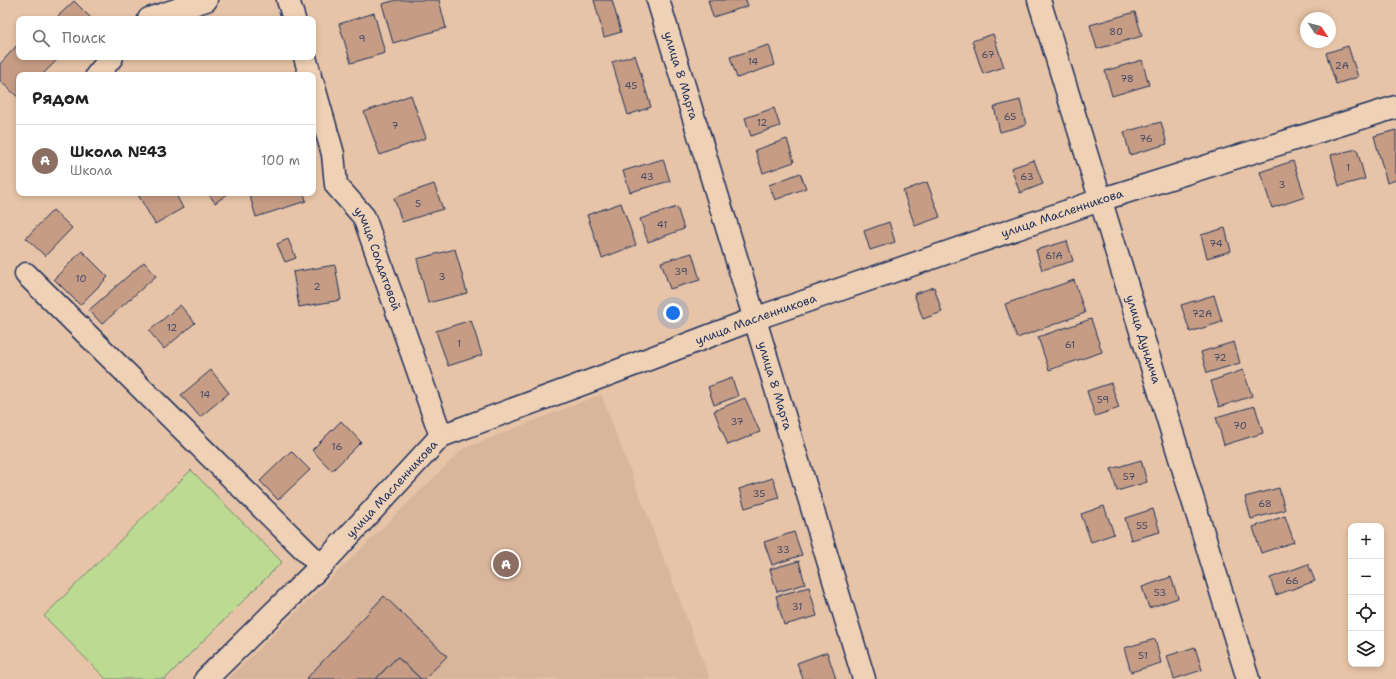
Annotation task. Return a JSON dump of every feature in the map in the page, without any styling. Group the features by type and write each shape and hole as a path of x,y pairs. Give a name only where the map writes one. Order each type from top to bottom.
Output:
{"street":[{"path":"158,16 206,0"},
{"path":"288,0 293,16"},
{"name":"улица 8 Марта","path":"658,0 864,679"},
{"name":"улица Дундича","path":"1039,0 1248,679"},
{"path":"100,72 110,60"},
{"path":"306,60 309,72"},
{"name":"улица Солдатовой","path":"316,94 333,154 336,185 364,217 441,436"},
{"name":"улица Масленникова","path":"206,679 321,566 441,436 754,319 1100,200 1396,107"},
{"path":"26,274 321,566"}],"shaded area":[{"path":"601,394 710,679 228,679 463,449"}],"green space":[{"path":"191,470 282,562 165,679 106,679 44,616"}],"building":[{"path":"397,0 439,0 446,28 393,43 382,4"},
{"path":"594,0 612,0 621,32 604,37"},
{"path":"708,0 746,0 748,6 713,17"},
{"path":"74,1 89,16 58,16"},
{"path":"1135,12 1142,36 1097,49 1090,25"},
{"path":"374,13 385,53 351,63 339,24"},
{"path":"993,34 1004,67 983,74 972,41"},
{"path":"769,45 775,65 737,78 730,57"},
{"path":"16,46 16,60 57,60 45,72 16,72 16,95 0,81 0,64"},
{"path":"1348,46 1358,77 1336,84 1326,53"},
{"path":"635,55 651,107 628,115 612,62"},
{"path":"1142,60 1149,85 1112,96 1105,71"},
{"path":"411,95 426,138 380,155 364,112"},
{"path":"1020,100 1026,125 1000,132 994,107"},
{"path":"774,108 780,126 751,136 745,118"},
{"path":"1161,122 1167,144 1130,155 1124,132"},
{"path":"1396,130 1396,180 1387,183 1374,136"},
{"path":"787,139 794,162 763,173 755,150"},
{"path":"1357,149 1365,179 1339,186 1331,155"},
{"path":"663,159 670,181 630,192 623,171"},
{"path":"1034,160 1043,184 1020,193 1011,168"},
{"path":"1293,161 1305,197 1272,208 1260,172"},
{"path":"800,173 806,188 775,200 769,185"},
{"path":"927,182 940,217 915,226 903,191"},
{"path":"434,184 443,209 402,222 394,198"},
{"path":"139,196 177,196 183,208 155,224"},
{"path":"210,196 225,196 215,203"},
{"path":"250,196 305,196 306,201 256,217"},
{"path":"621,203 636,245 602,258 587,215"},
{"path":"677,207 684,229 648,242 640,219"},
{"path":"53,210 72,228 45,256 26,238"},
{"path":"889,222 895,242 870,250 864,231"},
{"path":"1225,228 1231,251 1207,258 1201,235"},
{"path":"288,239 296,258 285,262 277,244"},
{"path":"1067,241 1073,261 1042,270 1036,250"},
{"path":"455,249 467,293 428,303 417,259"},
{"path":"82,251 108,277 80,305 54,279"},
{"path":"692,253 700,280 670,289 661,262"},
{"path":"144,262 156,276 102,324 89,310"},
{"path":"335,265 341,300 299,307 293,272"},
{"path":"1074,280 1085,313 1017,338 1005,304"},
{"path":"934,287 942,312 923,319 914,294"},
{"path":"1214,295 1222,322 1190,332 1181,305"},
{"path":"180,305 195,323 164,349 149,331"},
{"path":"1091,319 1102,352 1049,370 1038,337"},
{"path":"471,320 482,355 448,366 436,331"},
{"path":"1234,342 1240,363 1207,373 1201,352"},
{"path":"211,370 229,393 200,417 181,395"},
{"path":"1243,370 1252,396 1219,407 1211,381"},
{"path":"732,378 738,396 714,405 708,387"},
{"path":"1111,383 1119,408 1095,416 1087,391"},
{"path":"745,398 760,432 728,445 714,411"},
{"path":"1255,406 1263,433 1224,445 1216,417"},
{"path":"341,421 361,442 332,471 312,450"},
{"path":"291,451 310,470 278,500 260,481"},
{"path":"1141,460 1147,482 1117,491 1111,469"},
{"path":"773,478 779,498 745,508 739,489"},
{"path":"1279,488 1285,510 1251,519 1245,497"},
{"path":"1104,506 1114,534 1091,542 1081,514"},
{"path":"1153,509 1160,532 1131,540 1125,518"},
{"path":"1285,516 1294,542 1261,553 1253,527"},
{"path":"794,532 802,555 772,565 764,542"},
{"path":"799,561 805,584 777,592 770,569"},
{"path":"1308,564 1315,581 1276,595 1270,578"},
{"path":"1171,577 1178,598 1149,608 1142,587"},
{"path":"809,587 817,616 784,625 776,596"},
{"path":"384,596 447,656 425,679 421,679 397,657 376,679 306,679"},
{"path":"1155,639 1161,663 1131,672 1124,648"},
{"path":"1195,647 1202,670 1174,679 1167,656"},
{"path":"827,652 836,679 803,679 797,663"},
{"path":"397,657 421,679 376,679"}],"place":[{"name":"Школа №43","path":"506,564"}]}
